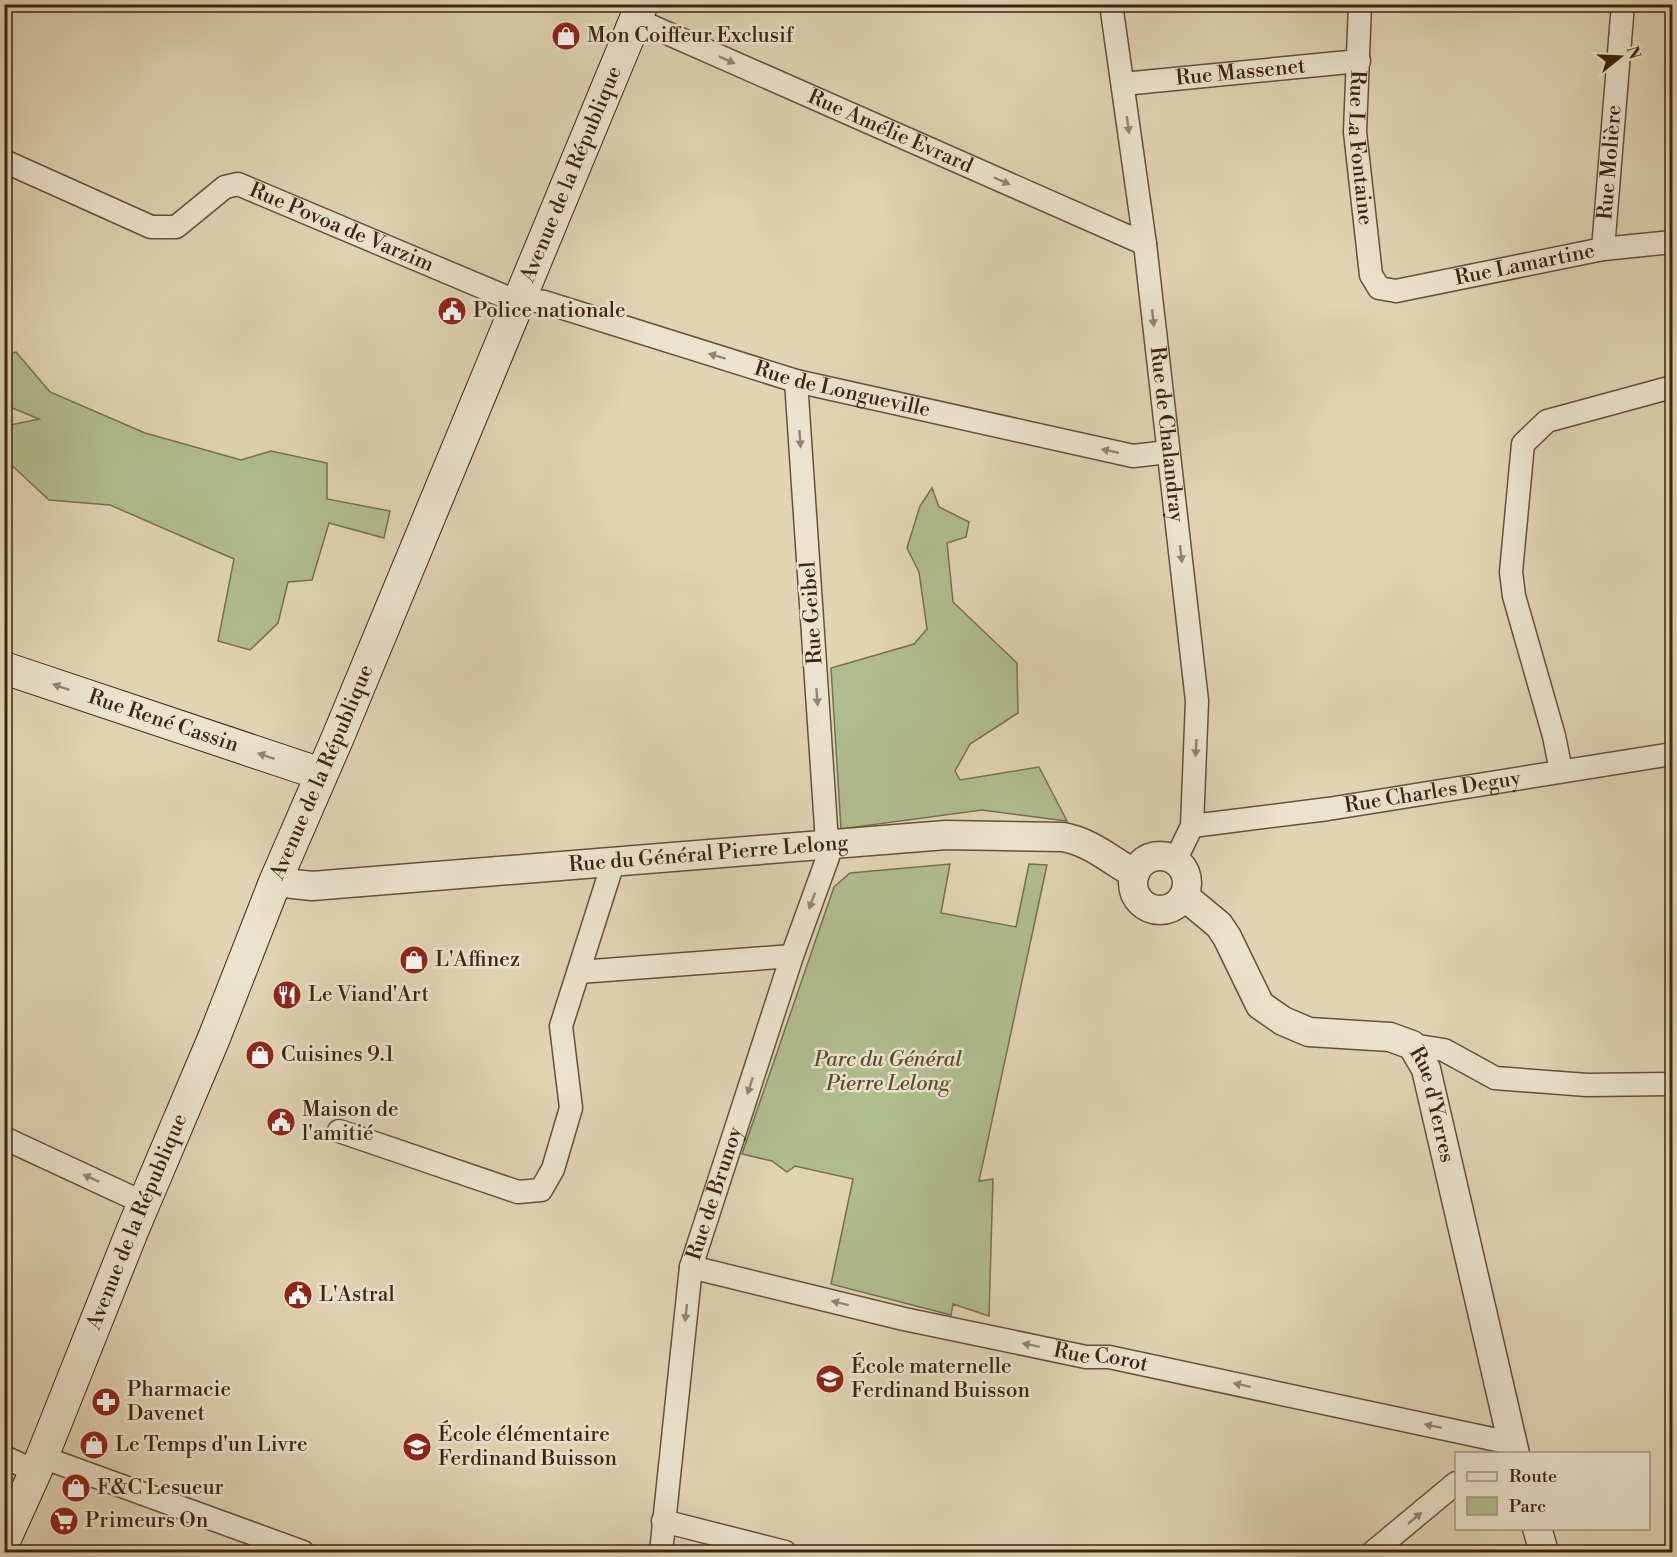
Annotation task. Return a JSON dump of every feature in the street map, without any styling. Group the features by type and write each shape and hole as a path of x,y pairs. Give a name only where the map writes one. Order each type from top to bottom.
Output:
{"main road":[{"name":"Avenue de la République","path":"4,1542 214,1038 274,882 339,737 639,12"},
{"name":"Rue René Cassin","path":"4,668 321,774"}],"street":[{"name":"Rue de Chalandray","path":"1111,4 1145,244 1197,701 1192,826 1175,861"},
{"name":"Rue La Fontaine","path":"1360,4 1355,132 1371,275 1379,288"},
{"name":"Rue Molière","path":"1603,249 1623,4"},
{"name":"Rue Amélie Evrard","path":"639,12 1145,244"},
{"name":"Rue Massenet","path":"1123,84 1359,61"},
{"name":"Rue Povoa de Varzim","path":"4,161 151,227 176,228 225,187 238,183 506,297 521,299"},
{"name":"Rue Lamartine","path":"1379,288 1396,291 1603,249 1672,242"},
{"name":"Rue de Longueville","path":"521,299 544,302 796,381 1133,456 1168,452"},
{"name":"Rue Geibel","path":"796,381 828,846"},
{"path":"1561,771 1554,736 1514,596 1511,572 1524,444 1546,421 1672,387"},
{"name":"Rue Charles Deguy","path":"1192,826 1328,809 1672,754"},
{"name":"Rue du Général Pierre Lelong","path":"274,882 312,886 946,835 1063,837 1078,840 1135,874"},
{"name":"Rue de Brunoy","path":"661,1552 691,1267 792,956 828,856 828,846"},
{"path":"1167,857 1175,861 1181,866 1187,881 1184,896 1172,908 1156,910 1149,908 1137,897 1134,890 1138,867 1151,858 1167,857"},
{"path":"339,1131 518,1192 541,1190 554,1169 571,1108 561,1026 613,862"},
{"name":"Rue d'Yerres","path":"1184,896 1219,925 1260,1005 1283,1022 1309,1032 1390,1037 1412,1045 1426,1069 1475,1287 1504,1401 1512,1450"},
{"path":"579,972 792,956"},
{"path":"1412,1045 1444,1050 1495,1078 1587,1085 1672,1084"},
{"path":"4,1138 144,1203"},
{"name":"Rue Corot","path":"691,1267 904,1319 1086,1357 1119,1359 1469,1443 1512,1450"},
{"path":"4,1457 38,1464 303,1552"},
{"path":"1373,1552 1455,1484"},
{"path":"663,1521 785,1552"},
{"path":"1538,1530 1544,1552"}],"green space":[{"path":"16,352 50,392 145,433 241,460 271,451 327,463 327,499 390,511 384,538 329,523 312,580 288,582 278,623 250,650 218,641 234,559 110,505 49,500 5,459 5,426 39,419 5,405 5,355"},
{"path":"932,488 939,507 969,522 966,537 947,543 953,602 1017,663 1018,713 970,744 955,771 960,780 1039,767 1067,821 982,810 841,829 831,668 914,644 927,629 919,572 907,548 920,506"},
{"name":"Parc du Général Pierre Lelong","path":"950,864 941,913 1016,927 1029,864 1047,865 979,1181 993,1179 989,1316 953,1304 951,1315 831,1284 853,1179 795,1166 787,1172 772,1161 742,1154 834,887 850,873"}],"place":[{"name":"Mon Coiffeur Exclusif","path":"566,36"},
{"name":"Police nationale","path":"452,311"},
{"name":"L'Affinez","path":"414,960"},
{"name":"Le Viand'Art","path":"287,995"},
{"name":"Cuisines 9.1","path":"260,1055"},
{"name":"Maison de l'amitié","path":"281,1122"},
{"name":"L'Astral","path":"298,1295"},
{"name":"École maternelle Ferdinand Buisson","path":"830,1379"},
{"name":"Pharmacie Davenet","path":"106,1402"},
{"name":"Le Temps d'un Livre","path":"94,1445"},
{"name":"École élémentaire Ferdinand Buisson","path":"417,1447"},
{"name":"F&C Lesueur","path":"76,1488"},
{"name":"Primeurs On","path":"64,1521"}]}
